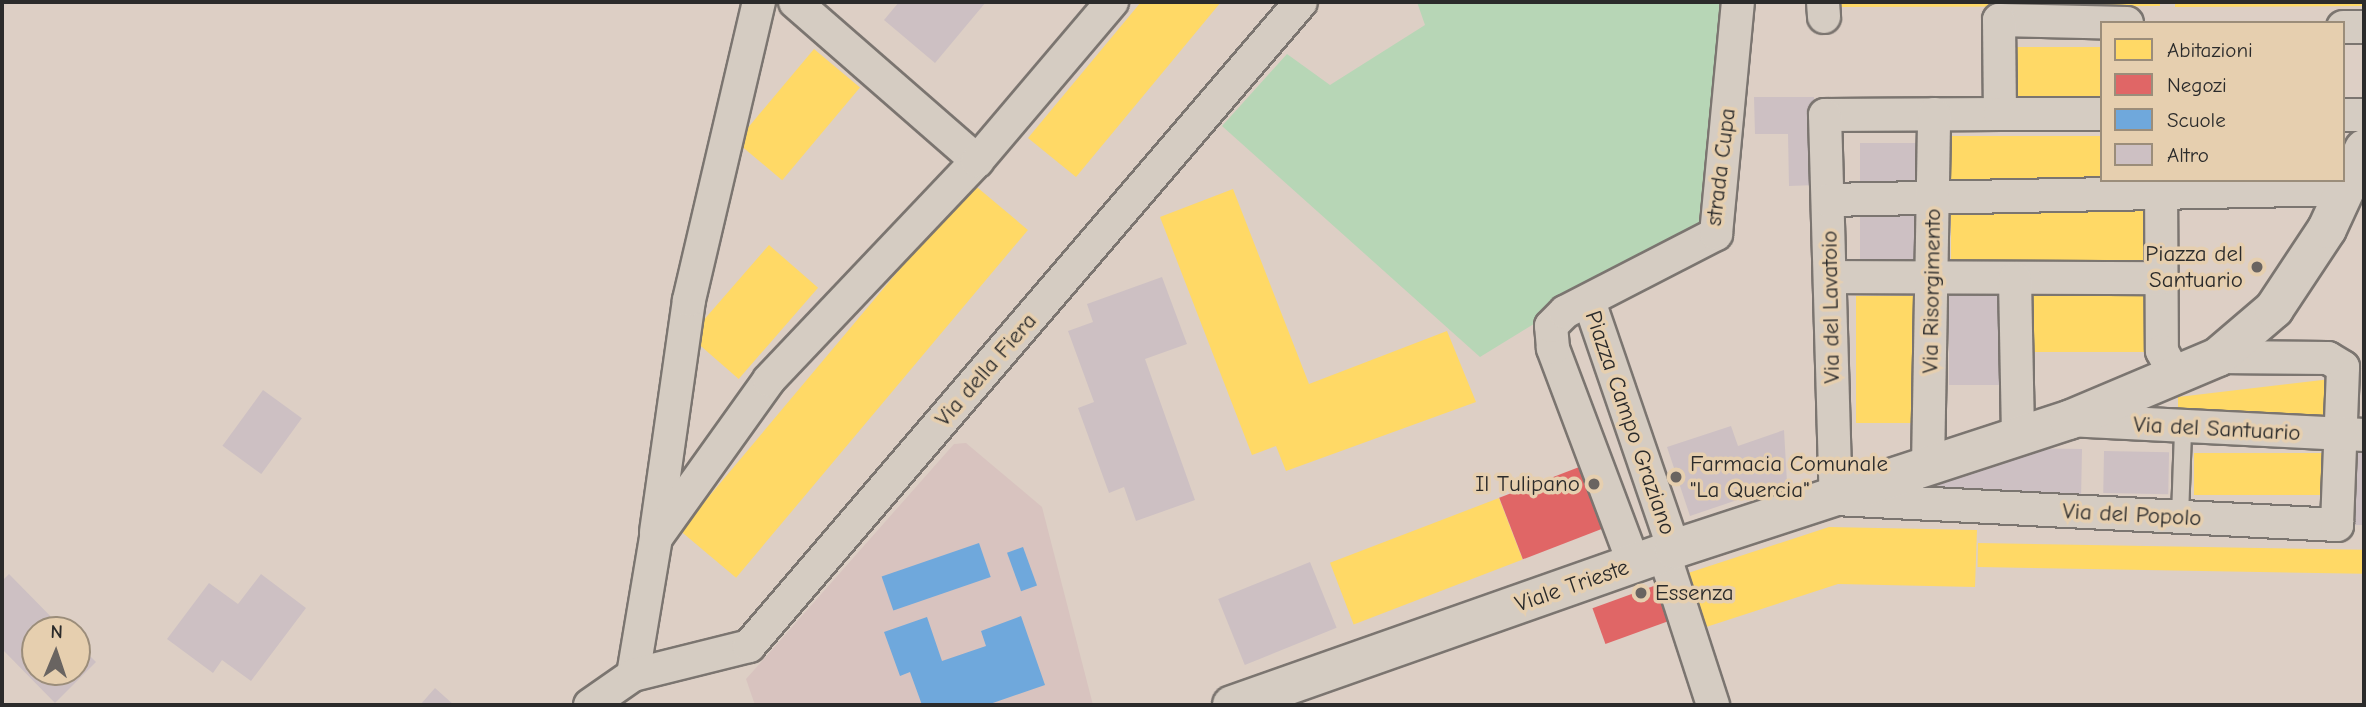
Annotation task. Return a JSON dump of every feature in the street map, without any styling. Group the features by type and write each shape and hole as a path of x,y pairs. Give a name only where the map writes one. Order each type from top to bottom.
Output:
{"main road":[{"name":"Via del Santuario","path":"1921,470 2069,420 2218,357 2274,309 2307,262 2364,149"},
{"name":"Viale Trieste","path":"1232,705 1657,556 1921,470"}],"street":[{"path":"633,675 656,538 689,300 759,2"},
{"path":"795,2 977,161"},
{"path":"656,538 769,380 977,161 1112,2"},
{"name":"Via della Fiera","path":"590,705 633,675 749,646 1301,2"},
{"name":"strada Cupa","path":"1589,301 1717,234 1738,2"},
{"path":"2000,114 1999,20 2100,22"},
{"path":"2345,27 2364,27"},
{"path":"1934,114 2100,114"},
{"name":"Via del Lavatoio","path":"1836,499 1825,115 1934,114"},
{"name":"Via Risorgimento","path":"1921,470 1934,278 1934,114"},
{"path":"2345,115 2364,115"},
{"path":"2161,187 2162,351 2176,377"},
{"path":"1828,200 1934,199 2161,187 2346,189"},
{"path":"1830,277 2161,278"},
{"path":"2015,279 2018,436"},
{"name":"Piazza Campo Graziano","path":"1589,301 1657,556 1550,335 1556,319 1589,301"},
{"path":"2218,357 2328,358 2343,367 2353,435"},
{"name":"Via del Santuario","path":"2069,420 2183,429 2353,435"},
{"name":"Via del Popolo","path":"1836,499 2337,525 2353,435"},
{"path":"1657,556 1713,705"}],"lane":[{"path":"2180,517 2183,429"}],"shaded area":[{"path":"966,443 1042,507 1093,705 755,705 746,679 954,444"}],"green space":[{"path":"1417,2 1720,2 1699,223 1480,357 1222,126 1287,54 1330,85 1425,25"}],"building: Abitazioni":[{"path":"1141,2 1221,2 1076,177 1028,138"},
{"path":"1836,2 2160,2 2160,6 1836,7"},
{"path":"2175,2 2364,2 2364,6 2175,7"},
{"path":"2017,47 2100,47 2100,97 2017,97"},
{"path":"814,49 860,88 782,180 736,142"},
{"path":"1950,136 2100,136 2100,180 1950,180"},
{"path":"972,183 1028,230 736,578 680,531"},
{"path":"1233,189 1309,384 1447,331 1476,402 1286,471 1276,446 1252,455 1160,217"},
{"path":"1951,211 2145,211 2145,262 1951,262"},
{"path":"769,245 818,288 739,379 690,336"},
{"path":"2023,295 2149,295 2149,352 2023,352"},
{"path":"1856,296 1915,296 1915,423 1856,423"},
{"path":"2331,379 2330,421 2178,420 2178,397"},
{"path":"2194,453 2323,453 2323,495 2194,495"},
{"path":"1499,498 1523,560 1354,624 1330,563"},
{"path":"1829,527 1977,530 1975,587 1838,584 1700,629 1682,575"},
{"path":"1978,543 2364,550 2364,574 1978,567"}],"building: Negozi":[{"path":"1587,464 1611,526 1523,559 1499,498"},
{"path":"1662,583 1675,619 1605,644 1592,608"}],"building: Scuole":[{"path":"979,543 991,577 893,611 882,577"},
{"path":"1023,547 1037,586 1021,591 1007,553"},
{"path":"1021,616 1045,685 987,705 922,705 910,672 900,676 884,632 927,617 942,661 986,646 981,631"}],"building: Altro":[{"path":"899,2 986,2 935,63 884,20"},
{"path":"1754,97 1814,97 1816,185 1789,186 1788,134 1755,134"},
{"path":"1860,143 1917,143 1917,190 1860,190"},
{"path":"1860,211 1915,211 1915,263 1860,263"},
{"path":"1162,277 1187,344 1145,359 1195,500 1136,521 1124,487 1109,493 1078,408 1094,402 1068,331 1093,322 1087,304"},
{"path":"1949,295 2007,295 2007,385 1949,385"},
{"path":"263,390 302,418 261,474 222,446"},
{"path":"1731,426 1738,446 1784,430 1787,483 1690,516 1667,447"},
{"path":"2015,448 2082,449 2081,499 1937,496 1938,473"},
{"path":"2104,451 2169,452 2168,494 2103,493"},
{"path":"2355,452 2364,452 2364,525 2355,525"},
{"path":"1310,562 1337,628 1245,665 1218,599"},
{"path":"9,574 50,616 21,616 21,668 2,649 2,581"},
{"path":"261,574 306,608 251,681 222,660 213,673 167,639 209,583 238,604"},
{"path":"38,686 72,686 55,703"},
{"path":"435,688 454,705 420,705"}],"place":[{"name":"Piazza del Santuario","path":"2257,267"},
{"name":"Farmacia Comunale \"La Quercia\"","path":"1676,477"},
{"name":"Il Tulipano","path":"1594,484"},
{"name":"Essenza","path":"1641,593"}]}
